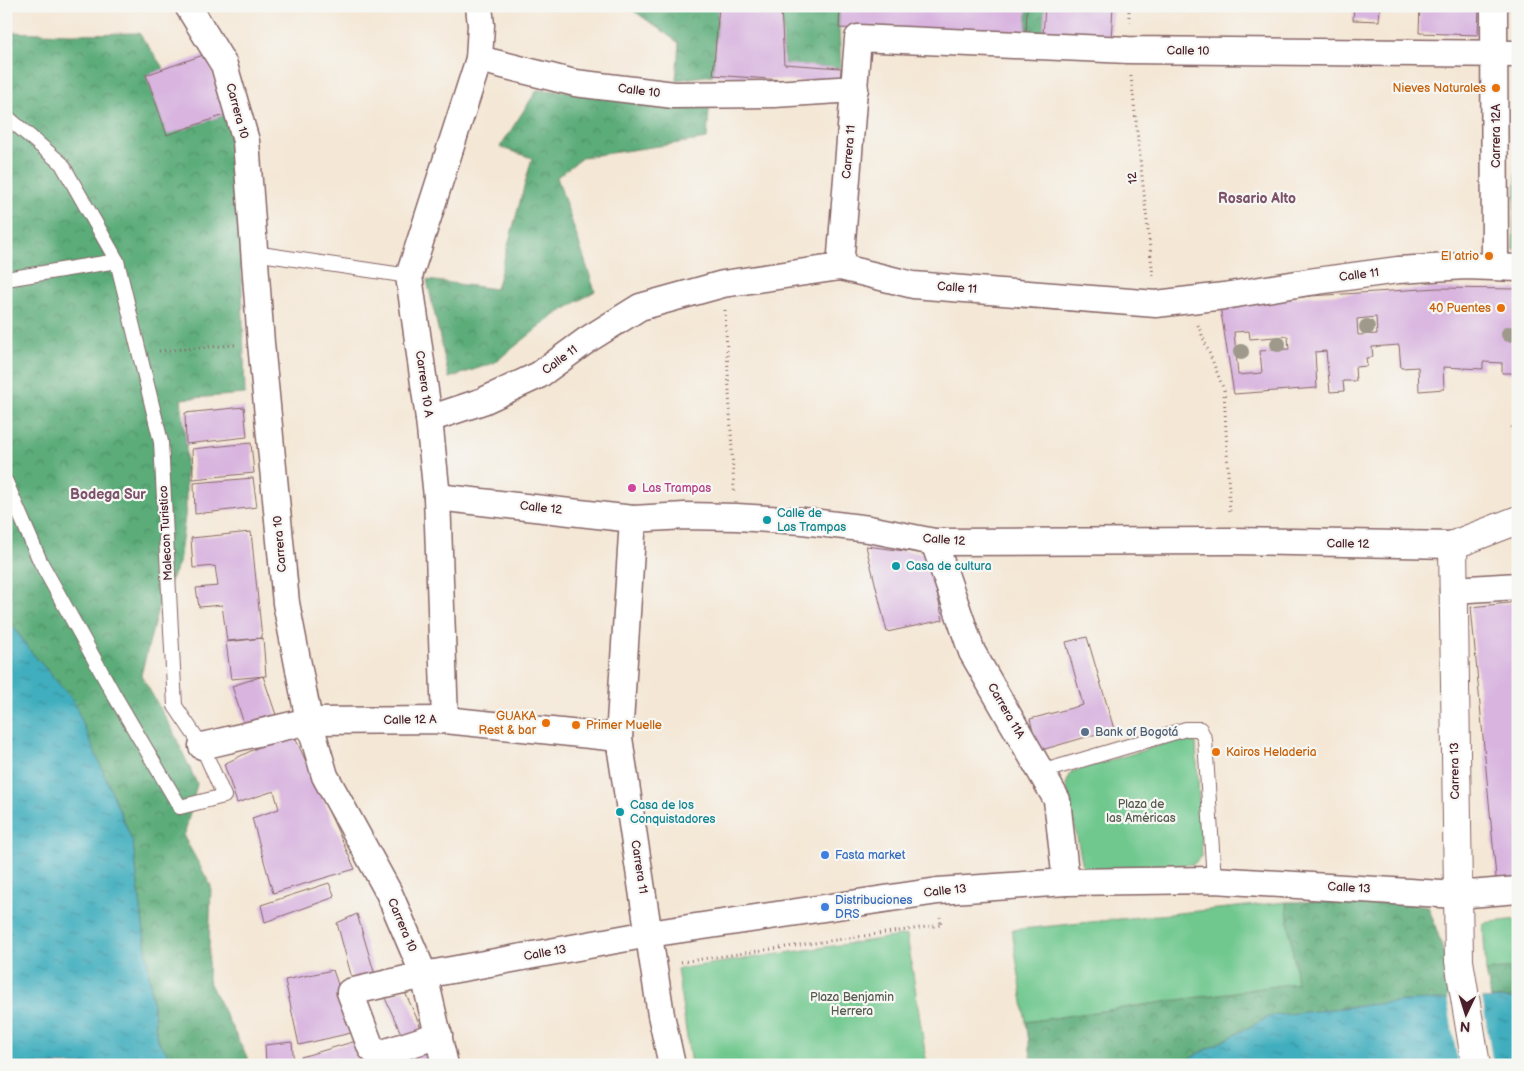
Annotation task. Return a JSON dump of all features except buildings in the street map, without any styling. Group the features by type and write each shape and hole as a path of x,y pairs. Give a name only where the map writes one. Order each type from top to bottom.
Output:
{"street":[{"name":"Carrera 10","path":"188,6 224,65 246,142 261,343 286,603 308,722 325,776 389,893 424,975 445,1065"},
{"path":"479,6 479,59"},
{"name":"Carrera 12A","path":"1494,6 1507,54 1507,267"},
{"name":"Calle 10","path":"858,38 1128,50 1507,54"},
{"name":"Carrera 11","path":"840,267 858,38"},
{"name":"Calle 10","path":"479,59 575,83 674,95 774,94 855,89"},
{"name":"Carrera 10 A","path":"445,720 438,497 409,276 479,59"},
{"name":"Calle 11","path":"429,419 483,401 539,374 587,340 640,307 723,284 840,267 913,285 1156,304 1224,296 1398,270 1450,267 1507,267"},
{"name":"Calle 12","path":"438,497 634,519 684,516 802,521 869,529 934,542 1232,541 1452,546"},
{"name":"Carrera 11","path":"634,519 619,738 653,966 672,1065"},
{"path":"1452,546 1518,520"},
{"name":"Carrera 11A","path":"934,542 972,652 1057,800 1066,882"},
{"name":"Carrera 13","path":"1452,546 1459,961 1476,1065"},
{"path":"1453,590 1518,586"},
{"name":"Calle 12 A","path":"202,746 308,722 445,720 619,738"},
{"name":"Calle 13","path":"439,1035 384,1053 376,1053 371,1048 350,992 424,975 649,934 938,891 1066,882 1214,880 1457,895 1518,890"}],"lane":[{"name":"Malecon Turistico","path":"6,116 62,164 117,261 161,442 175,706 202,746 224,796 180,807 112,693 40,561 6,482"},
{"path":"254,253 409,276"},
{"path":"6,279 117,261"},
{"path":"1041,772 1186,729 1200,729 1205,740 1214,880"}],"path":[{"name":"12","path":"1128,50 1156,304"},
{"path":"723,284 736,517"},
{"path":"1187,301 1220,376 1224,390 1232,541"},
{"path":"139,353 261,343"},
{"path":"653,966 941,925 938,891"}],"green space":[{"path":"627,6 719,6 713,75 676,80 679,43"},
{"path":"781,6 840,6 841,68 784,64"},
{"path":"1027,6 1045,6 1043,36 1026,37"},
{"path":"6,32 72,34 139,33 164,69 146,75 167,134 227,114 241,251 245,394 181,399 186,444 186,509 179,563 160,601 141,675 172,729 197,784 184,837 211,886 208,980 251,1065 177,1065 157,1040 133,843 119,809 31,652 6,616"},
{"path":"537,90 710,96 707,139 583,157 557,177 595,291 552,317 494,363 449,378 427,280 496,289 532,158 500,147"},
{"path":"1518,138 1518,250 1513,249"},
{"name":"Plaza de las Américas","path":"1181,739 1196,743 1202,855 1194,864 1084,871 1066,785 1071,772"},
{"path":"1391,901 1428,906 1446,964 1450,1000 1403,1001 1271,1016 1177,1065 1022,1065 1032,1063 1026,1022 1297,983 1286,902"},
{"path":"1286,902 1297,983 1026,1022 1012,930"},
{"path":"1518,919 1518,967 1486,971 1483,923"},
{"name":"Plaza Benjamin Herrera","path":"907,935 927,1065 691,1065 677,969"},
{"path":"1518,967 1518,998 1491,998 1486,971"}],"water":[{"path":"6,616 31,652 73,700 133,843 157,1040 177,1065 6,1065"},
{"path":"1518,998 1518,1065 1177,1065 1271,1016 1403,1001"}],"pier":[{"path":"1482,996 1493,1065 1458,1065 1447,997"}],"place":[{"name":"Nieves Naturales","path":"1496,88"},
{"name":"El atrio","path":"1489,256"},
{"name":"40 Puentes","path":"1501,308"},
{"name":"Las Trampas","path":"632,488"},
{"name":"Calle de Las Trampas","path":"767,520"},
{"name":"Casa de cultura","path":"896,566"},
{"name":"GUAKA Rest & bar","path":"546,723"},
{"name":"Primer Muelle","path":"576,725"},
{"name":"Bank of Bogotá","path":"1085,732"},
{"name":"Kairos Heladeria","path":"1216,752"},
{"name":"Casa de los Conquistadores","path":"620,812"},
{"name":"Fasta market","path":"825,855"},
{"name":"Distribuciones DRS","path":"825,907"}],"district":[{"name":"Rosario Alto","path":"1257,198"},
{"name":"Bodega Sur","path":"108,494"}]}
